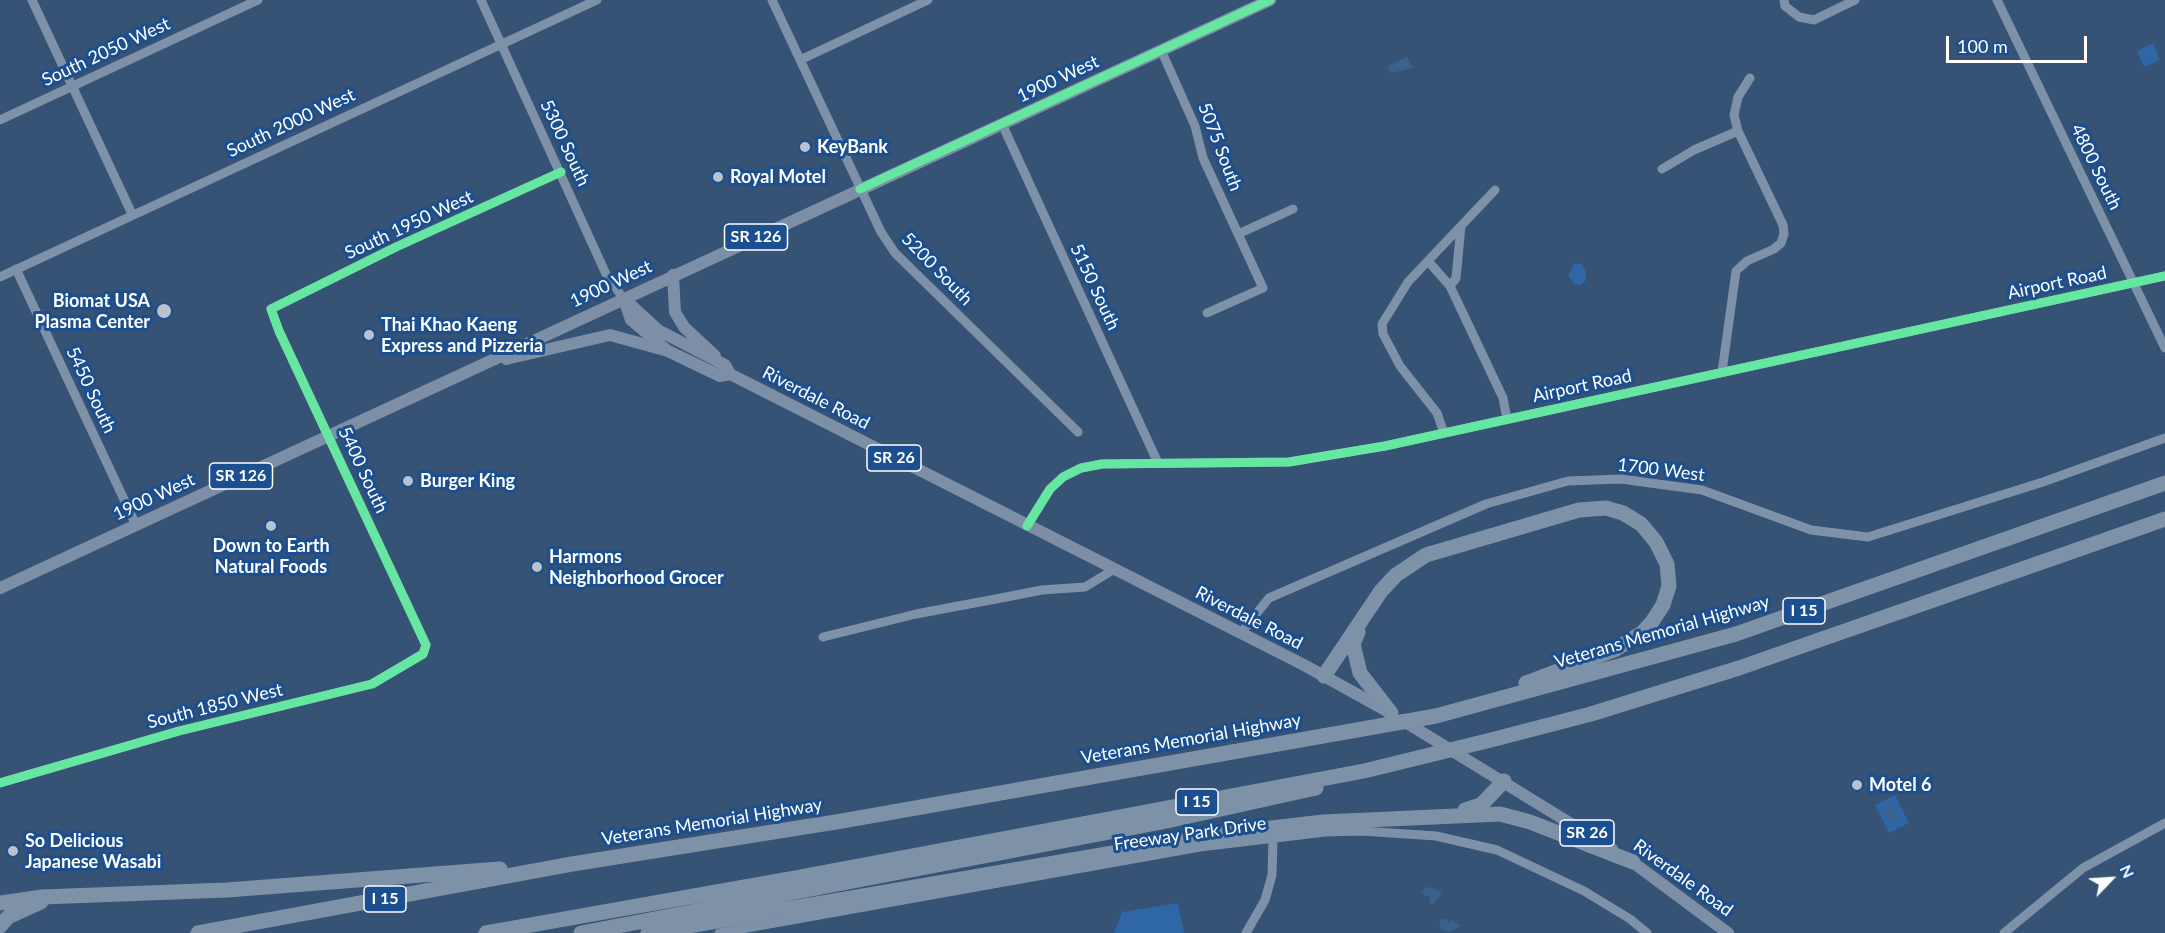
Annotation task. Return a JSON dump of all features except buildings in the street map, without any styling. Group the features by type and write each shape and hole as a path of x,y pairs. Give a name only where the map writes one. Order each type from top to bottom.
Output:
{"highway":[{"name":"Veterans Memorial Highway","path":"198,933 572,864 842,821 1436,716 1736,634 2165,483"},
{"path":"1324,676 1381,591 1396,575 1426,555 1579,510 1606,508 1623,513 1641,524 1656,542 1667,564 1669,586 1663,605 1642,633 1614,650 1436,716"},
{"name":"I 15","path":"486,933 801,877 1364,771 1540,728 1739,668 2165,519"},
{"path":"1364,615 1353,644 1354,656 1360,673 1391,713"},
{"path":"580,933 1173,819 1307,791 1364,771"},
{"path":"1448,816 1481,805 1504,782"},
{"path":"648,933 1229,833 1323,822 1500,814 1515,817 1633,862"},
{"path":"0,903 55,896 228,890 572,864"},
{"path":"0,926 8,917 55,896"}],"main road":[{"name":"1900 West","path":"0,588 1270,0"},
{"path":"673,275 675,312 684,327 728,369"},
{"name":"Riverdale Road","path":"623,298 631,320 668,351 720,376 728,369"},
{"name":"Riverdale Road","path":"623,298 658,330 728,369 1027,526 1242,633 1391,713 1633,862 1728,933"},
{"path":"481,364 610,335 668,351"}],"street":[{"path":"32,0 132,214"},
{"name":"South 2050 West","path":"0,120 258,0"},
{"name":"5300 South","path":"481,0 606,274 623,298"},
{"name":"South 2000 West","path":"0,277 597,0"},
{"name":"5200 South","path":"772,0 860,189 881,232 895,253 1078,432"},
{"path":"800,60 928,0"},
{"path":"1784,0 1785,6 1799,17 1814,20 1855,0"},
{"name":"4800 South","path":"1997,0 2165,348"},
{"name":"5075 South","path":"1161,50 1195,126 1203,158 1263,288 1207,313"},
{"path":"1722,372 1736,271 1747,261 1774,249 1781,243 1784,234 1782,225 1738,131 1734,115 1738,97 1750,78"},
{"name":"5150 South","path":"1002,124 1158,463"},
{"path":"1662,169 1694,150 1738,131"},
{"name":"South 1950 West","path":"272,309 404,244 561,172"},
{"path":"1444,433 1437,413 1400,366 1383,334 1382,324 1408,282 1495,190"},
{"path":"1238,234 1293,209"},
{"path":"1450,286 1456,278 1461,226"},
{"path":"1428,261 1450,286 1503,398 1506,419"},
{"name":"5450 South","path":"16,269 136,525"},
{"name":"Airport Road","path":"1027,526 1050,489 1063,477 1081,468 1102,464 1289,462 1444,433 2165,276"},
{"name":"5400 South","path":"272,309 426,645"},
{"name":"1700 West","path":"1242,633 1269,597 1486,504 1568,481 1622,479 1702,490 1811,530 1868,537 2043,482 2165,438"},
{"path":"823,637 1042,590 1085,587 1113,570"},
{"name":"South 1850 West","path":"0,783 178,731 372,684 423,654 426,645"},
{"path":"2004,933 2083,868 2165,823"},
{"name":"Freeway Park Drive","path":"718,933 1134,858 1273,838 1361,831 1436,836 1497,850 1545,870 1584,891 1630,919 1647,933"},
{"path":"1246,933 1265,900 1272,875 1273,838"}],"shaded area":[{"path":"2153,43 2160,60 2144,67 2137,51"},
{"path":"1407,57 1413,68 1391,73 1387,66"},
{"path":"1574,263 1582,264 1586,272 1586,280 1581,285 1575,284 1568,276"},
{"path":"1895,795 1909,823 1889,833 1875,805"},
{"path":"1892,804 1900,820 1892,824 1884,808"},
{"path":"1431,887 1442,893 1434,904 1429,903 1430,897 1421,894 1425,888"},
{"path":"1178,903 1184,933 1114,933 1122,912"},
{"path":"1441,918 1447,919 1449,924 1451,920 1461,926 1449,932 1443,930 1439,926"}],"cycle path":[{"path":"860,189 1270,0"},
{"path":"0,783 179,731 372,684 423,654 426,645 279,331 271,309 396,247 561,172"},
{"path":"1027,526 1050,489 1063,477 1081,468 1102,464 1289,462 1385,446 2165,276"}],"place":[{"name":"KeyBank","path":"805,147"},
{"name":"Royal Motel","path":"718,177"},
{"name":"Biomat USA Plasma Center","path":"164,311"},
{"name":"Thai Khao Kaeng Express and Pizzeria","path":"369,335"},
{"name":"Burger King","path":"408,481"},
{"name":"Down to Earth Natural Foods","path":"271,526"},
{"name":"Harmons Neighborhood Grocer","path":"537,567"},
{"name":"Motel 6","path":"1857,785"},
{"name":"So Delicious Japanese Wasabi","path":"13,851"}]}
